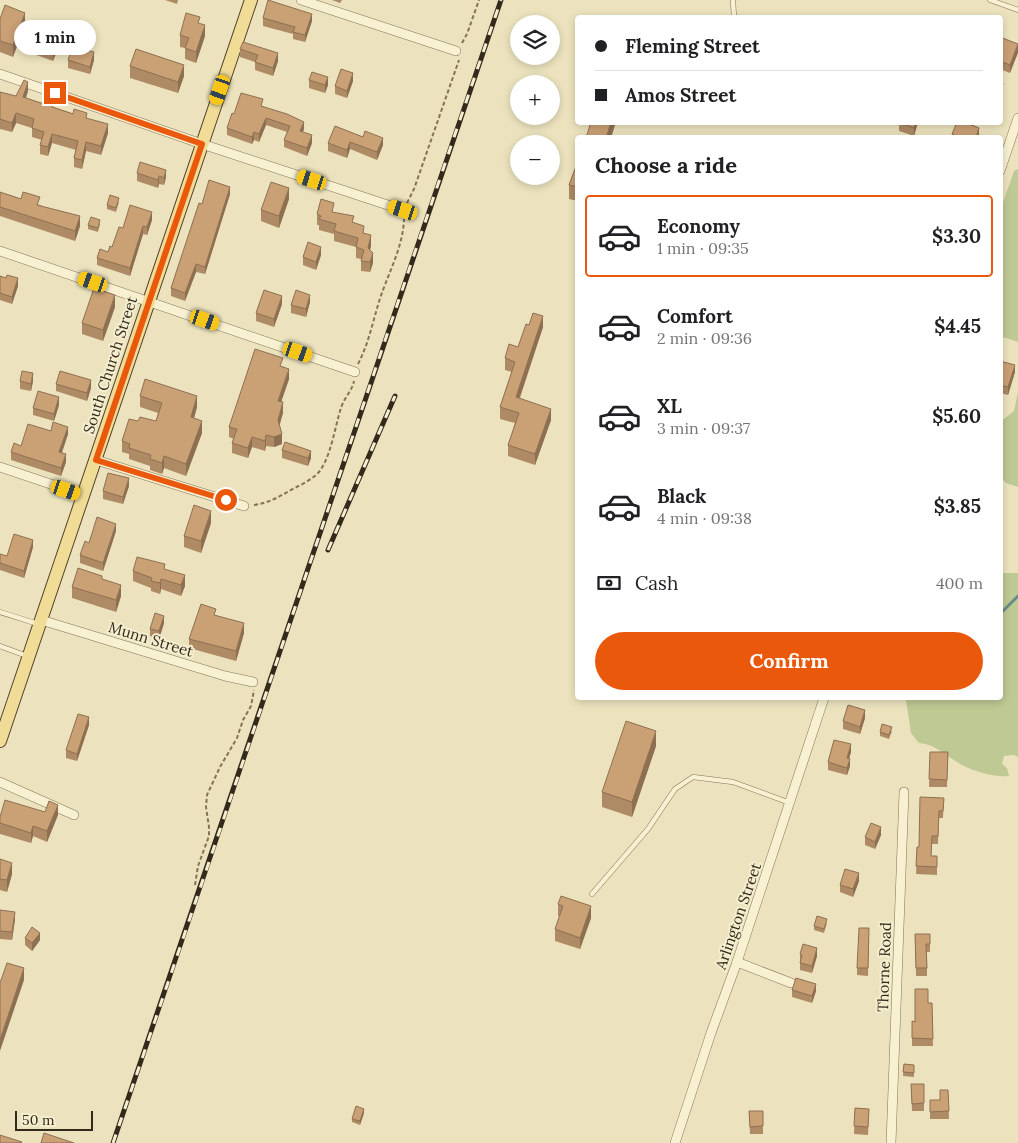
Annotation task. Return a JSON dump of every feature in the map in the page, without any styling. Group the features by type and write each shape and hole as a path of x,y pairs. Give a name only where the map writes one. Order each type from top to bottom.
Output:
{"main road":[{"name":"South Church Street","path":"0,741 251,0"}],"street":[{"path":"301,0 456,52"},
{"path":"0,74 202,144 403,210"},
{"path":"1003,162 1018,118"},
{"path":"0,251 355,372"},
{"path":"96,460 244,506"},
{"path":"0,467 83,496"},
{"name":"Munn Street","path":"40,622 224,676 253,682"},
{"name":"Arlington Street","path":"675,1143 823,700"},
{"path":"0,782 74,815"},
{"name":"Thorne Road","path":"891,1143 904,792"},
{"path":"737,962 791,983"}],"lane":[{"path":"732,0 734,15"},
{"path":"990,0 1018,10"},
{"path":"0,612 40,622"},
{"path":"0,646 28,657"},
{"path":"592,894 648,829 675,789 693,777 733,782 790,803"}],"path":[{"path":"244,506 266,503 276,499 317,474 323,466 343,401 350,393 355,372 369,339 378,305 401,237 404,222 403,210 414,189 459,60 456,52 467,34 479,0"},
{"path":"195,884 198,866 209,836 206,806 207,795 220,767 237,738 243,720 251,706 255,689 253,682"}],"green space":[{"path":"1018,169 1018,342 1003,337 1003,202 1014,171"},
{"path":"1018,392 1018,487 1006,483 1003,480 1003,420 1014,411"},
{"path":"1003,573 1018,573 1018,757 1014,755 1004,756 1002,764 1007,768 1009,776 990,775 960,764 936,748 919,743 911,733 906,700 1003,700"}],"building":[{"path":"268,0 312,14 305,35 293,32 295,27 263,18"},
{"path":"5,5 25,13 13,45 0,41 0,19"},
{"path":"186,13 200,17 198,23 205,25 196,52 185,48 189,38 180,35"},
{"path":"36,33 58,40 53,53 31,46"},
{"path":"1003,38 1018,44 1010,65 1003,62"},
{"path":"243,42 278,53 273,68 255,62 258,55 240,49"},
{"path":"73,46 94,52 90,67 68,60"},
{"path":"136,49 184,65 178,82 130,66"},
{"path":"341,69 353,73 347,91 335,86"},
{"path":"312,72 328,77 325,85 309,80"},
{"path":"24,80 28,82 23,97 44,104 45,100 53,102 52,107 73,114 74,109 87,113 86,118 108,124 101,146 86,142 82,160 74,158 78,141 52,134 48,147 40,145 44,132 32,128 34,119 16,113 12,123 0,119 0,92 16,96"},
{"path":"241,93 263,99 261,106 287,114 304,122 300,131 312,135 307,148 284,140 290,126 266,118 259,134 254,132 252,137 227,128"},
{"path":"590,125 610,125 607,135 587,135"},
{"path":"956,125 972,125 979,128 977,135 952,134"},
{"path":"335,126 363,137 365,131 383,138 377,152 350,142 347,150 328,143"},
{"path":"140,162 166,170 164,178 159,176 158,180 137,173"},
{"path":"575,169 575,186 569,185"},
{"path":"209,180 230,187 205,267 196,264 185,293 171,288 199,203 202,204"},
{"path":"271,182 289,188 279,216 261,210"},
{"path":"0,192 21,199 23,192 40,197 37,205 80,216 75,231 0,207"},
{"path":"110,195 119,198 116,208 107,205"},
{"path":"321,199 334,203 332,212 354,216 352,222 364,226 363,233 371,235 368,248 373,253 370,262 361,261 364,250 356,247 358,238 334,231 336,224 319,219 321,216 317,214"},
{"path":"130,205 152,212 147,227 143,226 130,268 97,258 100,249 108,252 110,246 112,247 119,227 123,228"},
{"path":"91,217 100,220 98,228 88,225"},
{"path":"308,242 321,247 316,262 303,257"},
{"path":"7,275 18,278 12,297 0,293 0,276 6,278"},
{"path":"94,288 115,295 103,330 82,323"},
{"path":"264,290 282,296 274,319 256,313"},
{"path":"296,290 310,295 306,309 291,305"},
{"path":"533,313 543,316 516,397 551,409 535,454 508,445 519,413 500,407 515,362 505,358 509,344 518,347 526,324 529,325"},
{"path":"255,349 283,358 280,366 289,369 278,401 283,402 278,420 282,434 274,437 266,435 265,441 252,437 248,448 232,443 237,429 229,427"},
{"path":"1003,362 1015,365 1008,387 1003,386"},
{"path":"22,371 33,373 31,384 20,381"},
{"path":"60,371 91,380 87,393 56,384"},
{"path":"145,379 197,396 191,417 202,421 186,464 164,456 162,463 150,459 151,455 129,448 130,444 122,441 129,419 138,421 140,417 156,421 162,403 140,396"},
{"path":"38,391 59,397 54,414 33,408"},
{"path":"53,422 68,427 59,452 66,454 61,468 11,452 14,443 21,446 28,424 51,431"},
{"path":"285,442 311,451 308,458 282,450"},
{"path":"108,473 129,478 123,497 103,491"},
{"path":"194,505 211,511 201,541 184,536"},
{"path":"97,517 116,524 103,563 80,555 85,541 89,543"},
{"path":"14,534 33,540 24,571 0,563 0,554 7,556"},
{"path":"137,557 165,564 164,569 185,575 181,585 161,579 160,583 151,581 152,578 133,571"},
{"path":"78,568 121,585 116,600 72,587"},
{"path":"201,604 216,609 214,615 244,623 236,651 189,639"},
{"path":"155,613 164,616 159,631 150,629"},
{"path":"848,705 865,710 860,727 843,721"},
{"path":"78,714 89,717 77,754 66,750"},
{"path":"626,721 656,731 632,802 602,792"},
{"path":"882,724 892,727 889,735 880,732"},
{"path":"834,740 851,744 847,758 850,759 847,768 828,762"},
{"path":"930,752 948,752 947,780 929,779"},
{"path":"920,797 944,798 943,811 939,811 938,836 932,836 931,856 937,856 937,867 916,866 917,847 919,847"},
{"path":"5,800 45,812 49,801 58,805 47,831 33,826 31,833 0,823"},
{"path":"871,823 881,827 875,842 865,837"},
{"path":"0,859 12,863 7,880 0,879"},
{"path":"845,869 859,873 853,889 840,885"},
{"path":"561,896 591,906 580,938 555,929 563,906 558,904"},
{"path":"0,910 15,912 12,932 0,931"},
{"path":"817,916 827,919 824,929 814,926"},
{"path":"32,927 40,933 32,943 25,938"},
{"path":"859,928 869,928 868,968 857,968"},
{"path":"915,934 930,934 930,944 926,944 927,968 916,968"},
{"path":"803,944 817,948 812,966 800,963"},
{"path":"7,963 24,968 0,1040 0,983"},
{"path":"796,978 816,984 812,996 792,990"},
{"path":"915,989 928,989 928,1003 932,1003 933,1039 912,1038 912,1021 915,1022"},
{"path":"904,1064 914,1065 914,1073 903,1072"},
{"path":"911,1084 924,1084 924,1103 912,1104"},
{"path":"940,1090 948,1090 949,1111 930,1112 930,1100 940,1100"},
{"path":"356,1106 364,1109 360,1121 352,1119"},
{"path":"855,1108 869,1109 868,1127 854,1126"},
{"path":"749,1111 763,1111 763,1126 750,1127"},
{"path":"44,1133 74,1143 41,1143"},
{"path":"0,1135 22,1142 0,1143"}],"waterway":[{"path":"1003,611 1018,596"}],"railway":[{"path":"113,1143 501,0"},
{"path":"328,550 395,396"}],"route":[{"path":"55,93 202,144 96,460 226,500"}]}
